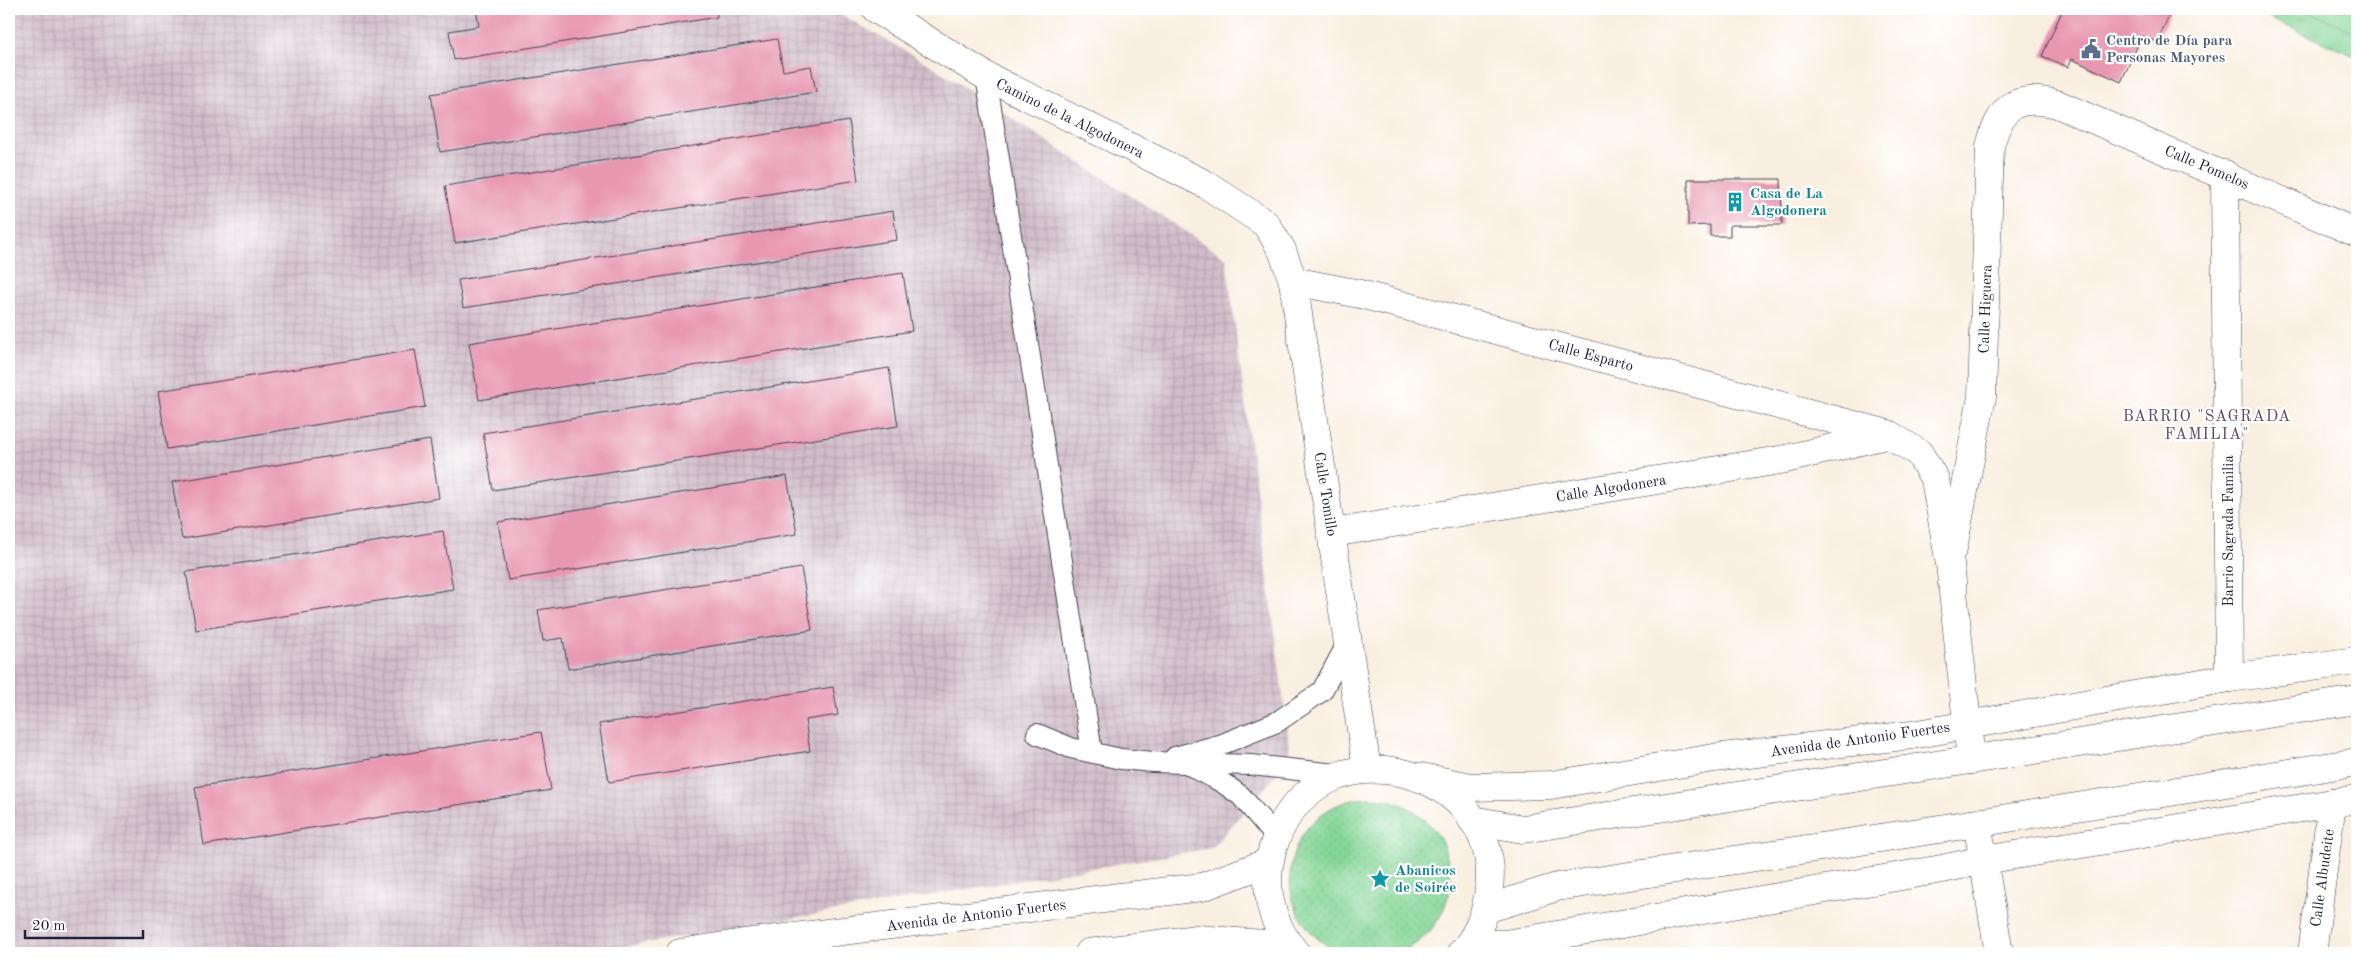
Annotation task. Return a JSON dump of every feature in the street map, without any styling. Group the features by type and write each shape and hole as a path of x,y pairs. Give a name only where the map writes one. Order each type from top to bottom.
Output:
{"street":[{"name":"Camino de la Algodonera","path":"876,9 986,76 1207,185 1266,224"},
{"name":"Calle Higuera","path":"1950,564 1982,397 1990,146 1996,124 2004,111 2014,104 2039,100 2057,104"},
{"name":"Calle Pomelos","path":"2057,104 2225,174 2357,233"},
{"name":"Barrio Sagrada Familia","path":"2225,174 2229,678"},
{"name":"Calle Tomillo","path":"1266,224 1282,250 1293,281 1367,769"},
{"name":"Calle Esparto","path":"1293,281 1360,294 1888,434"},
{"name":"Calle Higuera","path":"1888,434 1919,453 1935,480 1950,564 1970,760"},
{"name":"Calle Algodonera","path":"1332,533 1786,460 1888,434"},
{"name":"Avenida de Antonio Fuertes","path":"1422,777 1472,787 1552,784 1714,758 1912,736 2229,678 2357,661"},
{"path":"1472,820 1523,829 2357,700"},
{"path":"1486,909 1557,887 2357,762"},
{"path":"1292,950 1278,927 1270,906 1267,884 1272,849 1289,814 1306,795 1336,774 1367,769 1395,770 1422,777 1441,788 1458,803 1472,820 1482,841 1488,863 1490,886 1486,909 1465,949"},
{"path":"1465,949 1505,944 1922,873 1984,860 2345,801"},
{"name":"Calle Albudeite","path":"2312,953 2345,801"},
{"path":"1977,822 1999,953"},
{"name":"Avenida de Antonio Fuertes","path":"680,953 754,942 1202,887 1272,849"},
{"path":"1089,953 1197,939 1292,950"}],"lane":[{"path":"986,76 1092,752"},
{"path":"1153,762 1220,745 1277,722 1322,691 1348,642"},
{"path":"1037,734 1071,748 1121,759 1153,762 1251,765 1336,774"},
{"path":"1184,763 1223,783 1241,796 1272,849"}],"shaded area":[{"path":"9,9 831,9 932,66 1226,258 1291,758 1212,848 586,953 9,953"}],"green space":[{"path":"2267,9 2357,9 2357,57 2264,16"},
{"path":"2304,9 2357,9 2357,33"},
{"path":"1378,798 1408,807 1427,821 1437,833 1444,847 1449,862 1449,894 1444,909 1437,923 1427,935 1415,945 1393,955 1378,958 1362,958 1347,955 1325,945 1303,923 1291,894 1290,870 1293,855 1303,833 1325,811 1354,799"}],"building":[{"path":"476,9 716,9 717,17 454,60 449,31 479,26"},
{"name":"Centro de Día para Personas Mayores","path":"2063,9 2172,9 2157,42 2142,36 2121,82 2072,59 2068,67 2042,56"},
{"path":"777,39 783,71 811,66 816,92 440,152 431,94"},
{"path":"849,121 858,180 455,243 445,186"},
{"name":"Casa de La Algodonera","path":"1688,179 1781,179 1782,225 1730,225 1730,236 1710,236 1710,225 1688,226"},
{"path":"893,211 897,240 463,308 458,280"},
{"path":"903,273 912,331 479,400 469,343"},
{"path":"415,350 425,407 167,449 158,391"},
{"path":"889,368 898,426 493,490 483,433"},
{"path":"430,440 439,498 182,539 172,482"},
{"path":"787,476 797,534 508,580 498,522"},
{"path":"443,531 453,589 196,630 186,572"},
{"path":"801,568 812,630 568,669 563,638 543,641 538,610"},
{"path":"833,687 838,715 805,720 810,751 609,782 599,724"},
{"path":"541,732 551,790 204,845 195,787"}],"place":[{"name":"Centro de Día para Personas Mayores","path":"2091,49"},
{"name":"Casa de La Algodonera","path":"1735,202"},
{"name":"Abanicos de Soirée","path":"1380,879"}],"district":[{"name":"BARRIO \"SAGRADA FAMILIA\"","path":"2207,424"}]}
